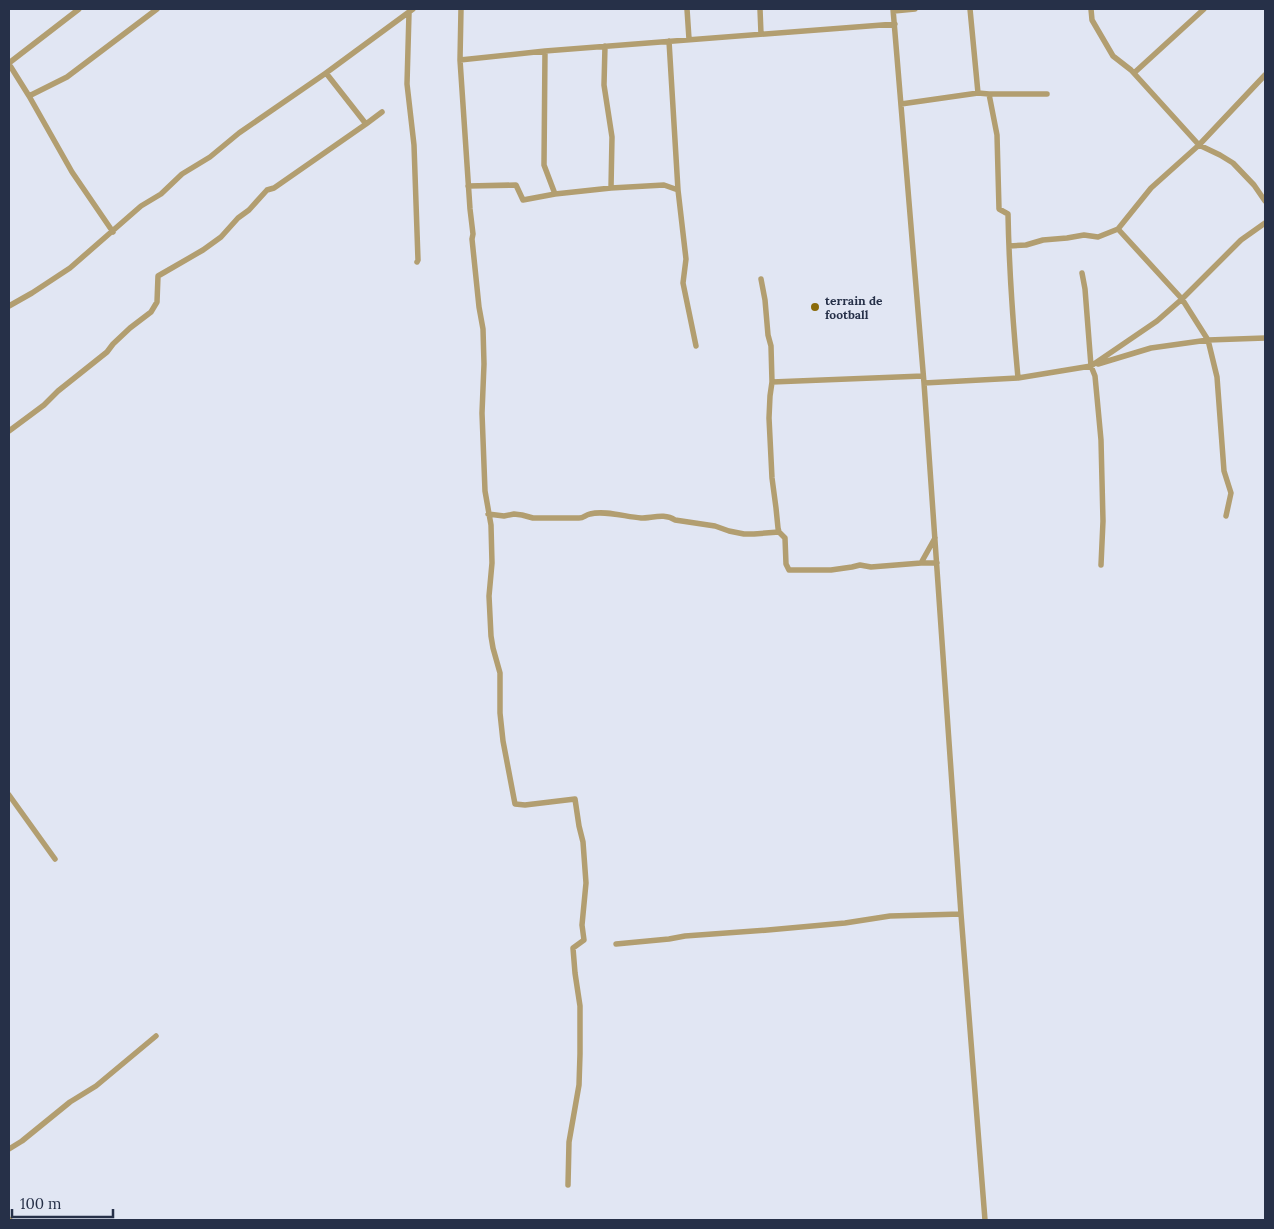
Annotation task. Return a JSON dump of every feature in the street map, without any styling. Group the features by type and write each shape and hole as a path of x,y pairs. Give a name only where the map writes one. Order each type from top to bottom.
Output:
{"street":[{"path":"79,9 9,63 72,172 113,232"},
{"path":"29,96 67,77 157,9"},
{"path":"461,9 460,60 468,186 474,234 472,239 476,278 483,329 482,413 485,491 491,526 492,563 489,596 491,636 500,673 500,713 503,740 515,804 525,805 575,799 583,842 586,882 582,925 584,940 573,948 580,1006 579,1085 569,1142 568,1185"},
{"path":"687,9 690,39"},
{"path":"760,9 761,34"},
{"path":"915,9 894,10 924,383 961,914 985,1220"},
{"path":"970,9 978,93"},
{"path":"1091,9 1092,20 1113,56 1134,73 1199,145 1220,155 1233,164 1254,185 1265,201"},
{"path":"1134,73 1204,9"},
{"path":"9,306 70,268 141,206 161,194 182,174 210,157 239,133 411,11"},
{"path":"411,11 407,84 414,154 417,262"},
{"path":"460,60 604,46 895,24"},
{"path":"669,41 678,190 686,259 683,283 696,346"},
{"path":"604,46 604,86 612,137 612,188"},
{"path":"545,51 544,166 555,194"},
{"path":"326,73 366,124"},
{"path":"1009,246 1084,235 1098,237 1118,230 1151,188 1199,145 1265,75"},
{"path":"901,104 978,93 1046,94"},
{"path":"990,94 997,135 999,209 1008,214 1018,378"},
{"path":"9,431 44,405 58,391 107,352 130,328 151,312 157,302 158,276 203,250 221,237 267,190 274,188 382,112"},
{"path":"468,186 516,184 522,200 555,194 612,188 664,185 678,190"},
{"path":"1091,366 1157,321 1182,299 1241,240 1265,223"},
{"path":"1118,230 1182,299 1208,340 1217,377 1224,471 1231,493 1226,516"},
{"path":"1082,273 1091,366 1095,376 1101,440 1103,521 1101,566"},
{"path":"761,278 766,300 768,335 771,346 772,382 769,418 771,458 779,532 785,538 786,564 790,570 831,570 860,565 871,567 936,563"},
{"path":"924,383 1018,378 1091,366 1151,348 1208,340 1265,338"},
{"path":"772,382 923,376"},
{"path":"488,514 504,516 514,514 533,518 584,518 588,514 640,518 670,516 675,520 715,526 744,534 779,532"},
{"path":"920,563 935,538"},
{"path":"9,796 55,859"},
{"path":"616,944 685,936 845,923 890,916 961,914"},
{"path":"9,1149 22,1141 70,1102 96,1086 156,1036"}],"place":[{"name":"terrain de football","path":"815,307"}]}
